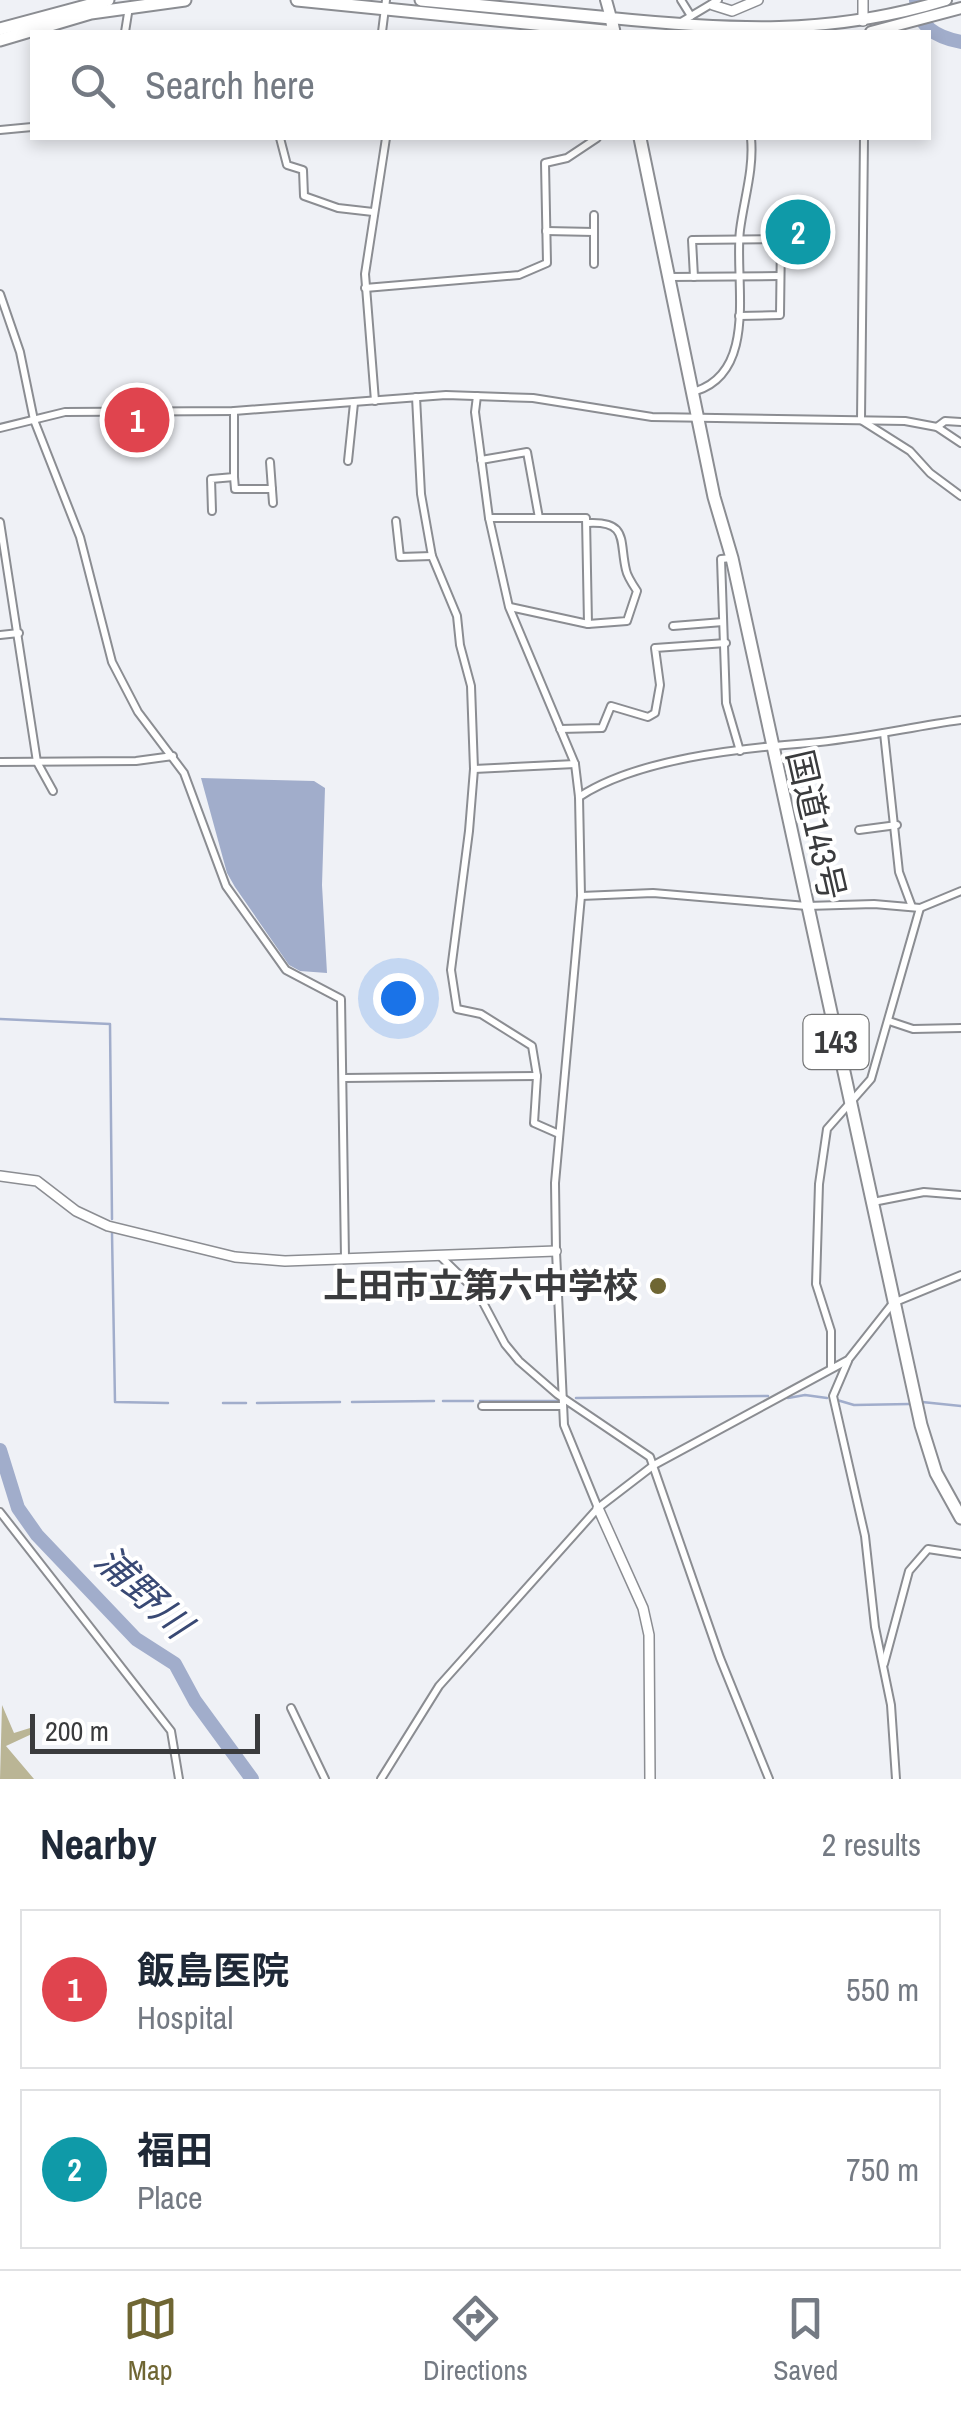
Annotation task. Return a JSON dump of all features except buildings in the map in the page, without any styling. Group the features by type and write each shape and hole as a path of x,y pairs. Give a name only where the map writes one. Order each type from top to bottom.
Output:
{"highway":[{"path":"0,29 108,0"},
{"path":"38,30 130,6 185,0"},
{"path":"297,0 385,4 613,28"},
{"path":"421,0 514,16"},
{"path":"0,40 30,32"},
{"name":"国道143号","path":"640,140 702,419 714,497 732,558 893,1303 927,1448 961,1518"}],"main road":[{"path":"606,0 613,28 676,25 770,30 865,29 940,6 961,8"}],"street":[{"path":"681,0 691,16"},
{"path":"676,25 716,2 732,11 758,0"},
{"path":"863,0 865,29"},
{"path":"382,30 385,4"},
{"path":"124,30 130,6"},
{"path":"0,130 30,128"},
{"path":"280,140 286,165 303,170 304,196 338,208 373,212"},
{"path":"374,401 365,288 386,140"},
{"path":"365,288 519,276 547,263 545,163 567,158 593,140"},
{"path":"696,391 710,386 729,360 739,316 740,238 751,140"},
{"path":"861,420 864,140"},
{"path":"594,215 594,264"},
{"path":"546,231 594,232"},
{"path":"694,277 692,240 780,239 780,316 739,316"},
{"path":"670,277 780,276"},
{"path":"0,294 20,352 34,420 80,538 112,662 138,712 173,756 197,801 226,886 275,958 302,981 341,999 345,1258"},
{"path":"0,428 65,412 234,412 478,396 533,398 652,418 861,420 937,427 961,444"},
{"path":"478,396 480,460 509,607 574,764 579,797 580,896 559,1134 556,1251 562,1402 575,1456 643,1608 649,1635 650,1779"},
{"path":"416,398 422,494 432,556 458,616 460,645 468,662 474,768 451,970 457,1009 480,1014 532,1046 537,1076 534,1124 559,1134"},
{"path":"348,461 354,402"},
{"path":"234,412 235,490 272,490"},
{"path":"861,420 910,451 930,474 961,496"},
{"path":"937,427 946,421 961,422"},
{"path":"480,460 527,452 540,518"},
{"path":"270,462 273,503"},
{"path":"212,511 210,480 234,477"},
{"path":"489,518 586,518 588,624"},
{"path":"0,522 37,762 53,790"},
{"path":"396,522 400,558 432,556"},
{"path":"509,607 588,624 627,621 636,591 626,572 626,550 616,528 607,522 588,523"},
{"path":"732,558 721,559 726,703 740,751"},
{"path":"673,626 723,622"},
{"path":"0,635 19,632"},
{"path":"560,730 602,728 612,706 648,716 655,713 660,685 655,648 726,643"},
{"path":"579,797 607,778 770,744 961,720"},
{"path":"830,1367 830,1330 816,1284 818,1184 827,1129 870,1079 889,1021 916,907 899,872 897,825 884,732"},
{"path":"0,762 173,756"},
{"path":"474,768 574,764"},
{"path":"860,830 897,825"},
{"path":"580,896 653,893 807,906 916,907 961,891"},
{"path":"889,1021 913,1029 961,1028"},
{"path":"344,1078 537,1076"},
{"path":"1,1174 36,1181 98,1222 219,1254 285,1261 556,1251"},
{"path":"872,1202 924,1192 961,1195"},
{"path":"438,1255 478,1293 511,1353 562,1402 650,1457 720,1658 769,1779"},
{"path":"896,1779 865,1536 832,1396 848,1360 893,1303 960,1276"},
{"path":"381,1779 439,1686 598,1508 654,1465 848,1360"},
{"path":"482,1406 562,1402"},
{"path":"0,1512 171,1731 179,1779"},
{"path":"884,1664 908,1571 928,1549 961,1554"},
{"path":"290,1708 325,1779"}],"shaded area":[{"path":"2,1705 14,1733 30,1728 34,1733 6,1746 34,1779 0,1779"}],"water":[{"path":"201,778 314,781 325,788 322,885 327,973 300,971 289,965 235,887 227,873"}],"waterway":[{"path":"916,0 920,17 930,29 961,42"},
{"path":"0,1019 110,1024 112,1219"},
{"path":"112,1233 115,1402 168,1403"},
{"path":"576,1398 768,1396"},
{"path":"788,1398 827,1398"},
{"path":"837,1400 854,1405 910,1404"},
{"path":"352,1402 434,1401"},
{"path":"443,1401 473,1401"},
{"path":"480,1401 557,1401"},
{"path":"257,1403 340,1402"},
{"path":"922,1402 961,1406"},
{"path":"223,1403 246,1403"},
{"name":"浦野川","path":"0,1450 18,1508 37,1535 136,1639 175,1664 195,1701 252,1779"}],"place":[{"name":"福田","path":"798,232"},
{"name":"飯島医院","path":"137,420"},
{"name":"上田市立第六中学校","path":"658,1286"}]}
